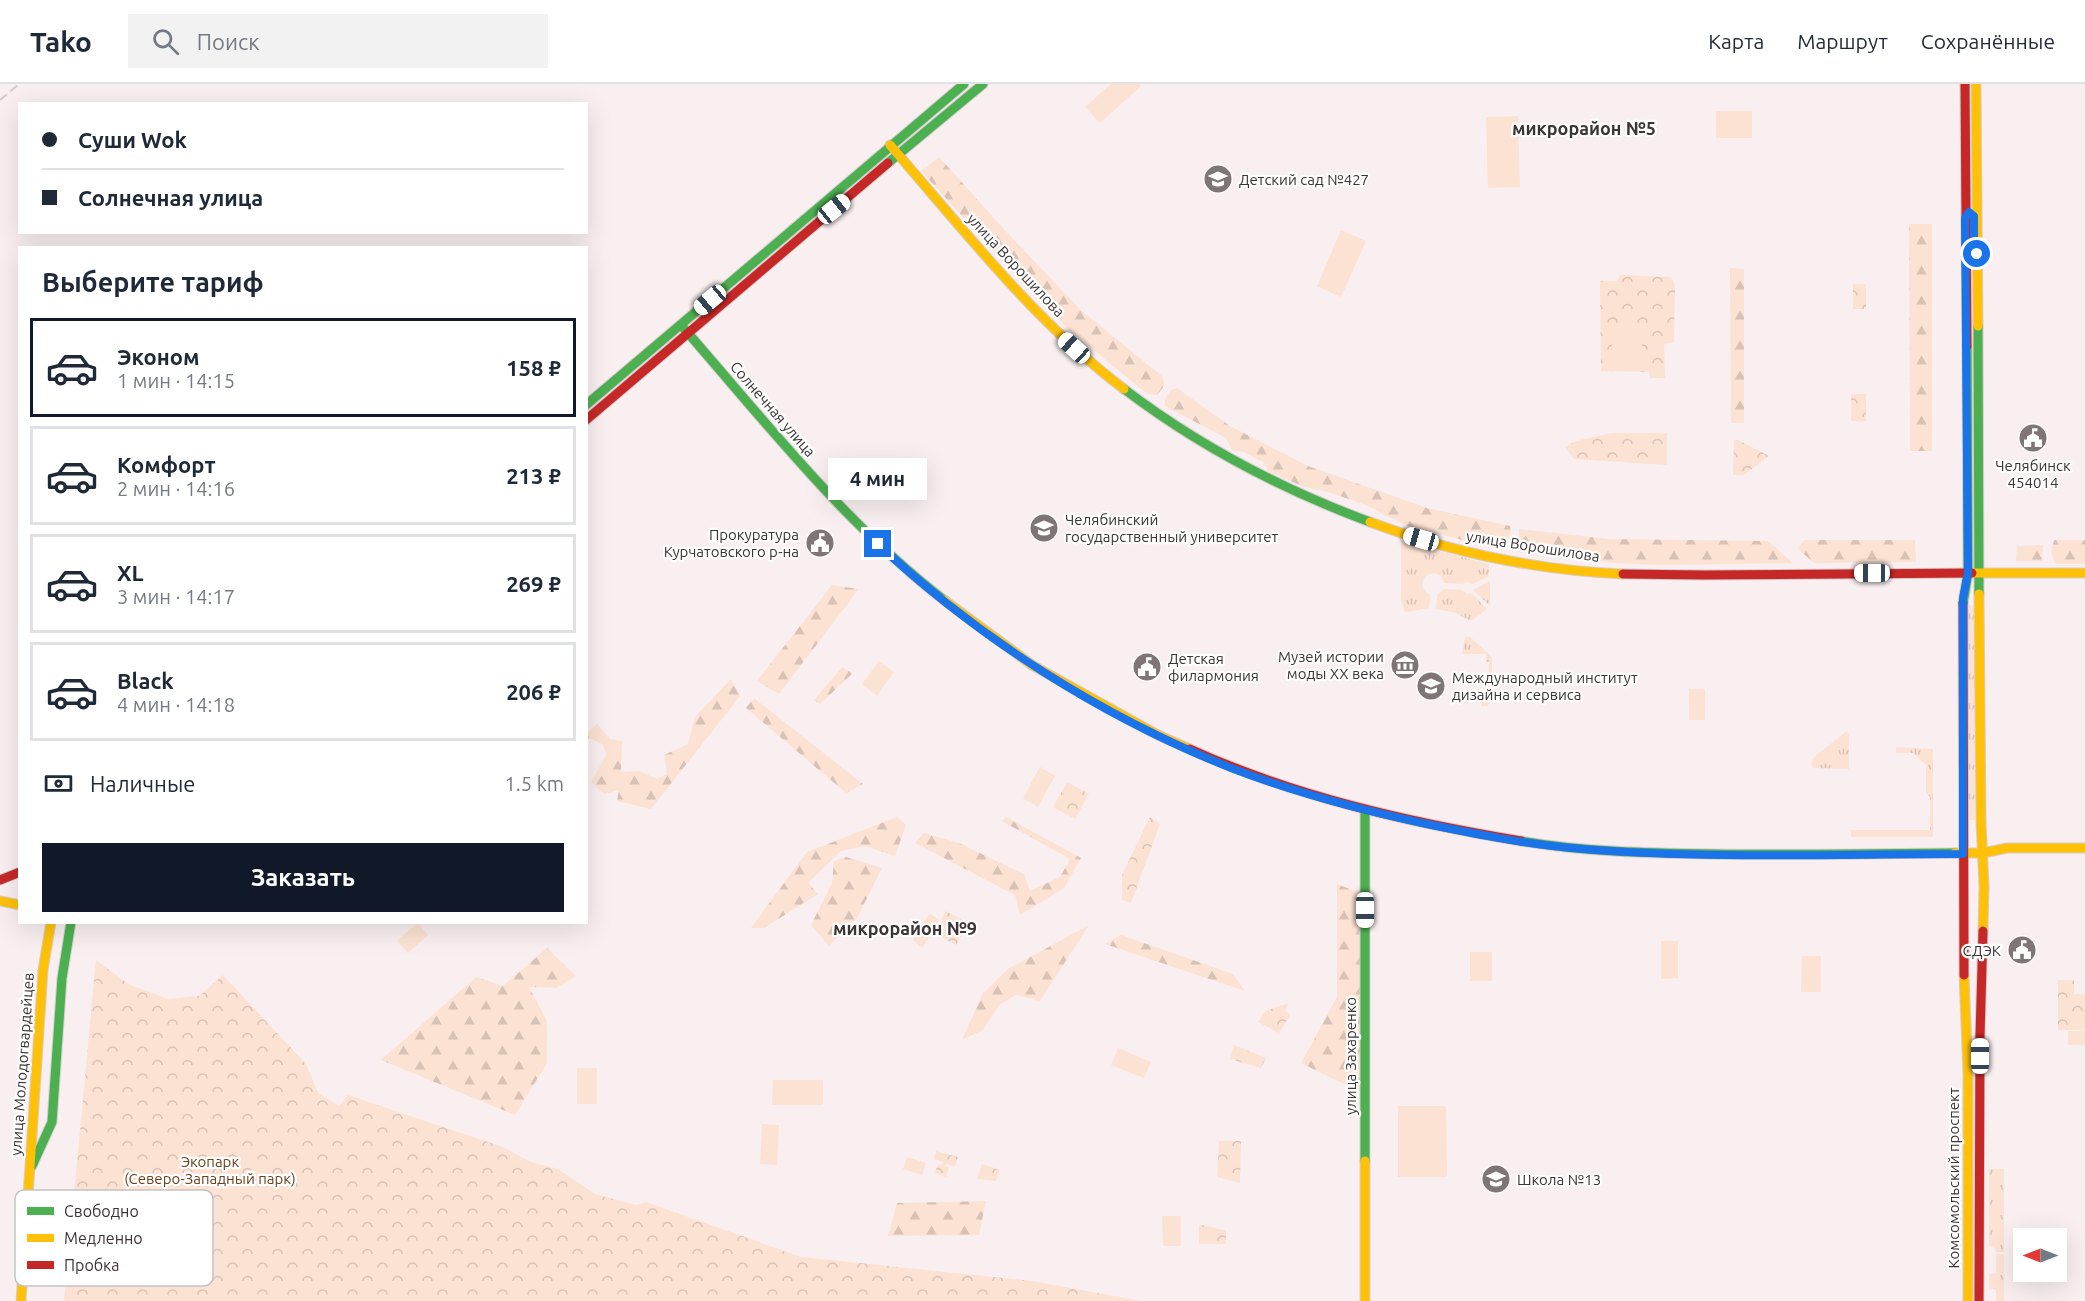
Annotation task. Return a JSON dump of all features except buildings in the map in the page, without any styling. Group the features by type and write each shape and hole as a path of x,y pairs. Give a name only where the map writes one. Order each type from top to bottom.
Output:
{"street":[{"path":"588,403 963,84"},
{"path":"588,418 983,84"},
{"name":"Комсомольский проспект","path":"1965,84 1968,573 1963,598 1963,854 1968,1074 1968,1301"},
{"name":"Комсомольский проспект","path":"1976,84 1983,853 1979,1301"},
{"path":"1965,97 1976,96"},
{"path":"925,116 933,126"},
{"name":"улица Ворошилова","path":"890,145 1005,280 1099,370 1146,406 1213,450 1266,478 1343,512 1407,535 1465,551 1579,571 1683,575 2085,573"},
{"path":"1965,145 1968,154 1969,188 1974,189 1977,184"},
{"path":"1965,218 1969,212 1974,216 1974,241 1977,254"},
{"name":"Солнечная улица","path":"681,325 819,483 865,531 942,600 1032,665 1191,752 1277,784 1365,810 1466,832 1542,845 1647,853 1786,855 1963,854 2007,848 2085,848"},
{"path":"1966,407 1970,402 1975,405 1975,434 1978,448"},
{"name":"улица Захаренко","path":"1365,810 1365,1301"},
{"path":"0,880 18,873"},
{"path":"0,901 18,905"},
{"name":"улица Молодогвардейцев","path":"30,1170 43,970 51,924"},
{"name":"улица Молодогвардейцев","path":"30,1170 52,1122 62,978 71,924"},
{"path":"1965,1010 1971,1022 1972,1038 1975,1040 1980,1036"},
{"path":"1968,1150 1979,1150"},
{"path":"29,1190 30,1170"},
{"path":"1968,1182 1970,1176 1975,1178 1980,1202"},
{"path":"21,1301 22,1286"}],"green space":[{"path":"1111,84 1139,84 1141,86 1100,123 1085,107"},
{"path":"1716,111 1752,111 1752,138 1716,138"},
{"path":"1518,116 1520,187 1488,188 1486,117"},
{"path":"939,157 1082,311 1163,377 1164,386 1157,395 1146,393 1068,329 1011,270 921,171"},
{"path":"1909,224 1932,224 1932,451 1910,451"},
{"path":"1341,230 1366,241 1341,297 1317,286"},
{"path":"1730,268 1744,269 1744,423 1731,423"},
{"path":"1620,275 1671,277 1675,285 1674,342 1664,344 1665,378 1650,378 1649,372 1601,371 1600,281 1617,281"},
{"path":"1853,284 1866,284 1866,309 1853,309"},
{"path":"1612,329 1642,329 1642,369 1612,369"},
{"path":"1177,388 1230,426 1308,466 1427,508 1510,526 1511,533 1508,538 1500,539 1498,544 1489,547 1405,525 1366,505 1325,491 1304,487 1268,471 1263,462 1244,452 1232,450 1226,438 1165,406 1165,399 1171,390"},
{"path":"1851,394 1866,394 1866,421 1851,421"},
{"path":"1612,433 1667,433 1667,465 1574,459 1565,447 1576,441"},
{"path":"1734,440 1769,456 1744,475 1733,475"},
{"path":"1519,529 1609,539 1768,541 1793,563 1660,565 1617,563 1519,552"},
{"path":"1805,540 1915,540 1916,562 1814,563 1797,548"},
{"path":"2054,540 2085,540 2085,564 2055,564 2051,552"},
{"path":"1401,541 1489,564 1489,576 1473,584 1467,582 1463,584 1444,583 1439,575 1429,574 1422,585 1430,595 1429,608 1405,612 1401,600"},
{"path":"2043,545 2042,561 2016,561 2017,546"},
{"path":"1490,581 1490,606 1473,590"},
{"path":"832,585 859,589 779,694 757,681"},
{"path":"1444,589 1471,593 1487,609 1471,621 1456,613 1436,609 1437,595"},
{"path":"1968,604 1972,606 1975,604 1975,820 1968,820"},
{"path":"1465,637 1470,637 1492,657 1492,699 1487,706 1481,706 1481,700 1487,700 1486,678 1489,677 1489,662 1486,662 1486,654 1462,654"},
{"path":"879,661 894,672 877,696 862,684"},
{"path":"842,667 853,673 820,704 814,700"},
{"path":"731,679 740,696 651,809 617,801 619,790 605,794 591,782 607,754 602,744 588,737 588,732 597,724 610,739 622,741 621,772 639,771 657,779 667,774 664,755 688,744 695,717"},
{"path":"1689,689 1705,689 1705,720 1689,720"},
{"path":"754,698 863,784 846,793 746,708"},
{"path":"1847,731 1849,769 1813,768 1811,764 1814,757"},
{"path":"1896,747 1933,749 1933,837 1851,837 1851,830 1930,830 1930,797 1926,792 1926,765 1913,753 1896,753"},
{"path":"1040,767 1055,776 1038,807 1023,798"},
{"path":"1067,782 1089,794 1075,819 1053,807"},
{"path":"897,817 906,825 895,856 865,846 841,851 808,883 818,894 764,928 751,928 807,852"},
{"path":"1006,817 1081,858 1064,888 1020,915 1015,895 915,843 924,833 959,843 1024,874 1030,891 1060,877 1070,859 1002,821"},
{"path":"1150,817 1160,824 1131,903 1122,900 1122,875"},
{"path":"846,857 882,868 857,918 829,946 811,925 832,883 834,861"},
{"path":"1337,884 1360,893 1360,1092 1301,1063 1337,997"},
{"path":"946,911 968,923 956,945 934,933"},
{"path":"930,914 939,922 922,948 913,940"},
{"path":"417,924 428,935 408,953 397,940"},
{"path":"1089,925 1040,1001 1016,995 999,1005 983,1030 962,1040 983,993 1008,969"},
{"path":"1121,935 1233,974 1245,991 1105,944"},
{"path":"1661,941 1678,941 1678,978 1661,979"},
{"path":"547,948 576,976 556,988 529,987 547,1021 547,1063 515,1115 381,1060 476,977 503,986"},
{"path":"1470,952 1492,952 1492,981 1470,981"},
{"path":"1802,956 1821,956 1821,992 1801,992"},
{"name":"Экопарк (Северо-Западный парк)","path":"96,960 128,984 168,999 199,996 223,975 306,1064 318,1093 339,1106 348,1095 503,1147 531,1162 558,1169 595,1194 636,1205 646,1202 801,1257 1032,1281 1141,1301 64,1301 65,1286 213,1286 213,1190 74,1190"},
{"path":"2058,980 2074,980 2074,994 2085,994 2085,1030 2058,1030"},
{"path":"1289,1003 1285,1010 1290,1015 1279,1033 1258,1022 1265,1011"},
{"path":"2068,1031 2085,1031 2085,1045 2068,1045"},
{"path":"1234,1045 1266,1058 1261,1068 1230,1059"},
{"path":"1118,1048 1151,1062 1144,1078 1111,1065"},
{"path":"577,1068 597,1068 597,1104 577,1104"},
{"path":"773,1080 823,1080 823,1105 772,1105"},
{"path":"1398,1106 1446,1106 1447,1177 1398,1177"},
{"path":"762,1124 779,1125 777,1165 760,1164"},
{"path":"1219,1141 1241,1141 1240,1183 1217,1177"},
{"path":"936,1151 958,1157 955,1166 946,1164 945,1166 949,1167 946,1177 935,1173 938,1164 942,1165 943,1162 934,1159"},
{"path":"907,1157 926,1163 922,1175 903,1169"},
{"path":"982,1164 1000,1170 996,1181 977,1179"},
{"path":"1989,1169 2004,1169 2004,1252 1996,1252 1995,1248 1989,1246"},
{"path":"986,1201 979,1235 888,1236 897,1203"},
{"path":"1162,1216 1181,1216 1181,1246 1163,1246"},
{"path":"1199,1225 1226,1230 1226,1244 1199,1244"},
{"path":"1996,1254 2004,1254 2004,1301 1996,1301 1996,1290 1989,1288 1989,1274 1996,1273"}],"railway":[{"path":"0,100 19,84"}],"traffic: fast":[{"path":"588,403 964,84"},
{"path":"888,163 983,84"},
{"path":"681,325 838,504 907,570 944,600"},
{"path":"1978,326 1979,594"},
{"path":"1963,603 1968,573 1967,346"},
{"path":"1124,389 1152,410 1242,464 1305,495 1370,522"},
{"path":"1365,810 1365,1161"},
{"path":"1521,841 1593,850 1665,853 1955,853"},
{"path":"32,1166 52,1122 62,978 71,924"}],"traffic: slow":[{"path":"1976,84 1978,326"},
{"path":"890,145 973,242 1030,304 1060,334 1124,389"},
{"path":"1370,522 1400,533 1494,558 1558,568 1623,574"},
{"path":"1972,573 2085,573"},
{"path":"1979,594 1983,931"},
{"path":"944,600 1032,665 1158,735 1190,749"},
{"path":"1955,853 1983,853 2007,848 2085,848"},
{"path":"0,901 18,905"},
{"path":"28,1190 43,970 51,924"},
{"path":"1964,975 1968,1074 1968,1301"},
{"path":"1365,1161 1365,1301"},
{"path":"21,1301 22,1286"}],"traffic: jam":[{"path":"1965,84 1967,346"},
{"path":"588,418 888,163"},
{"path":"1623,574 1972,573"},
{"path":"1963,603 1964,975"},
{"path":"1190,749 1271,781 1353,806 1521,841"},
{"path":"0,880 18,873"},
{"path":"1979,1301 1980,1036 1983,931"}],"place":[{"name":"Детский сад №427","path":"1218,179"},
{"name":"Челябинск 454014","path":"2033,438"},
{"name":"Челябинский государственный университет","path":"1044,528"},
{"name":"Прокуратура Курчатовского р-на","path":"820,543"},
{"name":"Музей истории моды XX века","path":"1405,665"},
{"name":"Детская филармония","path":"1147,667"},
{"name":"Международный институт дизайна и сервиса","path":"1431,686"},
{"name":"СДЭК","path":"2022,950"},
{"name":"Школа №13","path":"1496,1179"}],"district":[{"name":"микрорайон №5","path":"1584,128"},
{"name":"микрорайон №9","path":"905,928"}],"route":[{"path":"878,544 942,600 982,630 1032,665 1089,698 1191,752 1233,769 1347,806 1466,832 1581,849 1647,853 1786,855 1963,854 1963,598 1968,573 1965,218 1969,212 1974,216 1974,241 1977,254"}]}
